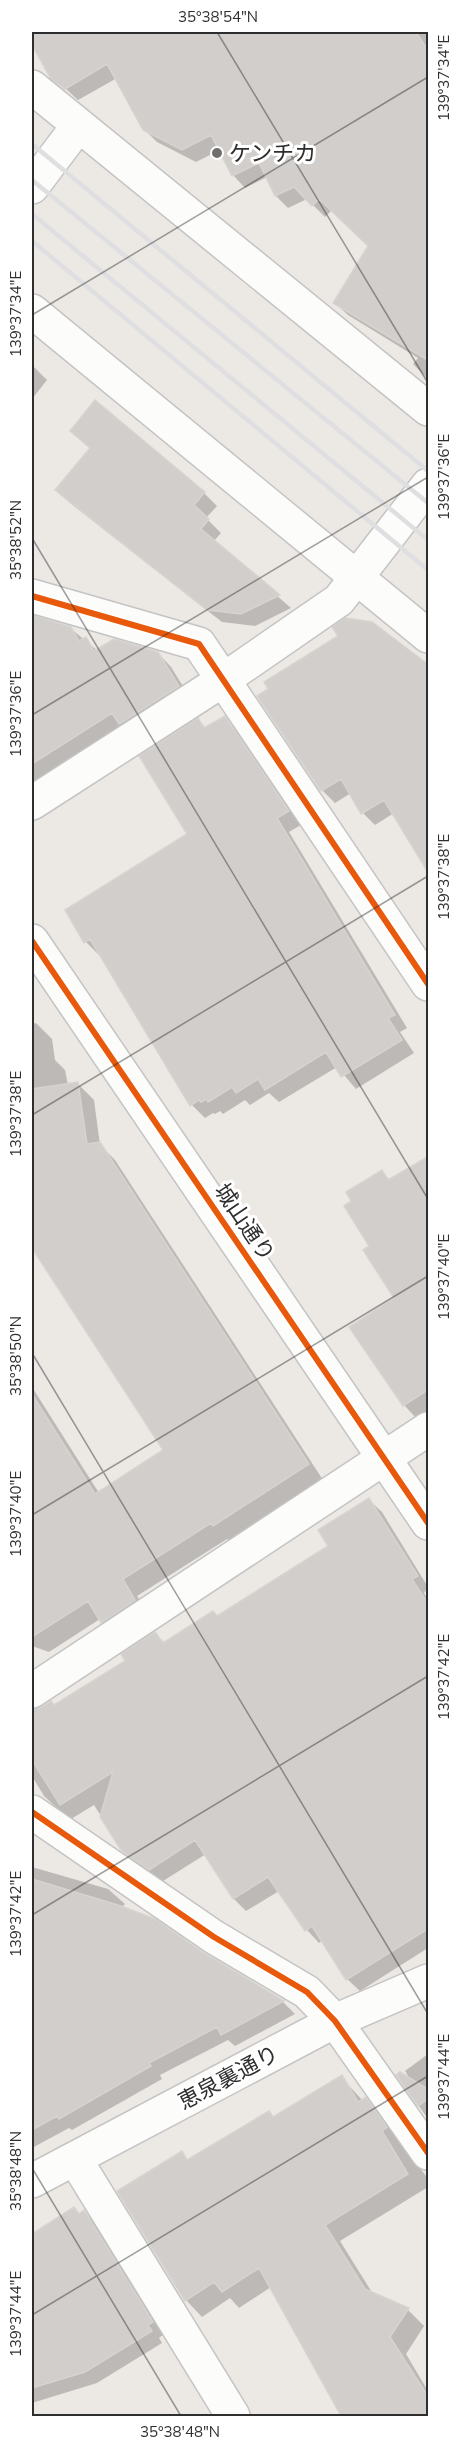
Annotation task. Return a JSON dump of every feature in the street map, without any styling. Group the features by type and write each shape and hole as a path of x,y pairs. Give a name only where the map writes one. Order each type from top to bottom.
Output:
{"street":[{"path":"32,87 429,409"},
{"path":"32,187 78,126"},
{"path":"32,311 429,636"},
{"path":"32,803 223,680 339,600 429,485"},
{"path":"32,596 199,644 429,984"},
{"name":"城山通り","path":"32,941 429,1523"},
{"path":"32,1691 429,1428"},
{"path":"32,1812 214,1937 307,1992 335,2021 429,2153"},
{"name":"恵泉裏通り","path":"32,2181 335,2021 429,1981"},
{"path":"75,2159 234,2416"}],"building":[{"path":"32,32 416,32 429,52 429,361 333,303 368,246 319,199 312,206 294,187 275,196 259,163 232,176 211,135 182,150 143,130 107,64 65,89 51,79 32,45"},
{"path":"95,400 205,492 194,505 209,519 201,529 280,595 241,614 207,610 55,490 90,448 70,431"},
{"path":"32,615 71,627 79,641 86,637 94,651 114,639 158,652 179,686 119,724 112,713 32,764"},
{"path":"345,618 372,622 429,665 429,874 384,800 361,814 341,779 321,791 257,696 268,689 264,682 338,636 332,627"},
{"path":"225,716 289,811 277,818 395,1015 388,1018 402,1040 341,1077 326,1052 265,1090 258,1079 236,1093 232,1087 208,1102 207,1099 201,1102 199,1100 190,1106 90,939 84,943 65,910 187,834 139,756 198,718 204,728"},
{"path":"78,1082 87,1144 100,1142 309,1464 213,1526 211,1523 123,1579 135,1600 101,1623 88,1601 32,1637 32,1394 95,1494 163,1450 32,1248 32,1089"},
{"path":"429,1156 429,1389 403,1406 349,1327 394,1298 363,1250 369,1246 344,1206 351,1201 346,1192 382,1170 388,1180"},
{"path":"369,1498 418,1576 412,1579 429,1605 429,1928 346,1980 312,1926 305,1931 268,1877 233,1899 195,1840 149,1870 121,1850 100,1817 113,1772 60,1805 32,1760 32,1709 42,1707 51,1701 54,1705 125,1661 121,1654 155,1632 163,1643 213,1611 217,1616 328,1546 318,1530"},
{"path":"32,1879 121,1906 155,1919 204,1953 284,2001 221,2035 217,2027 149,2063 151,2066 59,2119 57,2116 32,2130"},
{"path":"400,2072 429,2090 429,2098 418,2106 396,2075"},
{"path":"342,2075 358,2102 366,2097 387,2127 382,2131 408,2174 325,2225 365,2289 409,2308 390,2337 429,2398 429,2416 341,2416 259,2268 222,2292 214,2282 185,2301 117,2191 182,2151 187,2160 269,2111 273,2117"},
{"path":"74,2207 79,2214 84,2210 153,2322 148,2325 152,2331 85,2372 32,2388 32,2234"}],"railway":[{"path":"32,144 428,471"},
{"path":"32,180 428,503"},
{"path":"32,214 428,540"},
{"path":"32,241 428,570"}],"cycle path":[{"path":"32,596 199,644 428,984"},
{"path":"32,941 428,1523"},
{"path":"32,1812 214,1937 307,1992 335,2021 428,2153"}],"place":[{"name":"ケンチカ","path":"217,153"}]}
